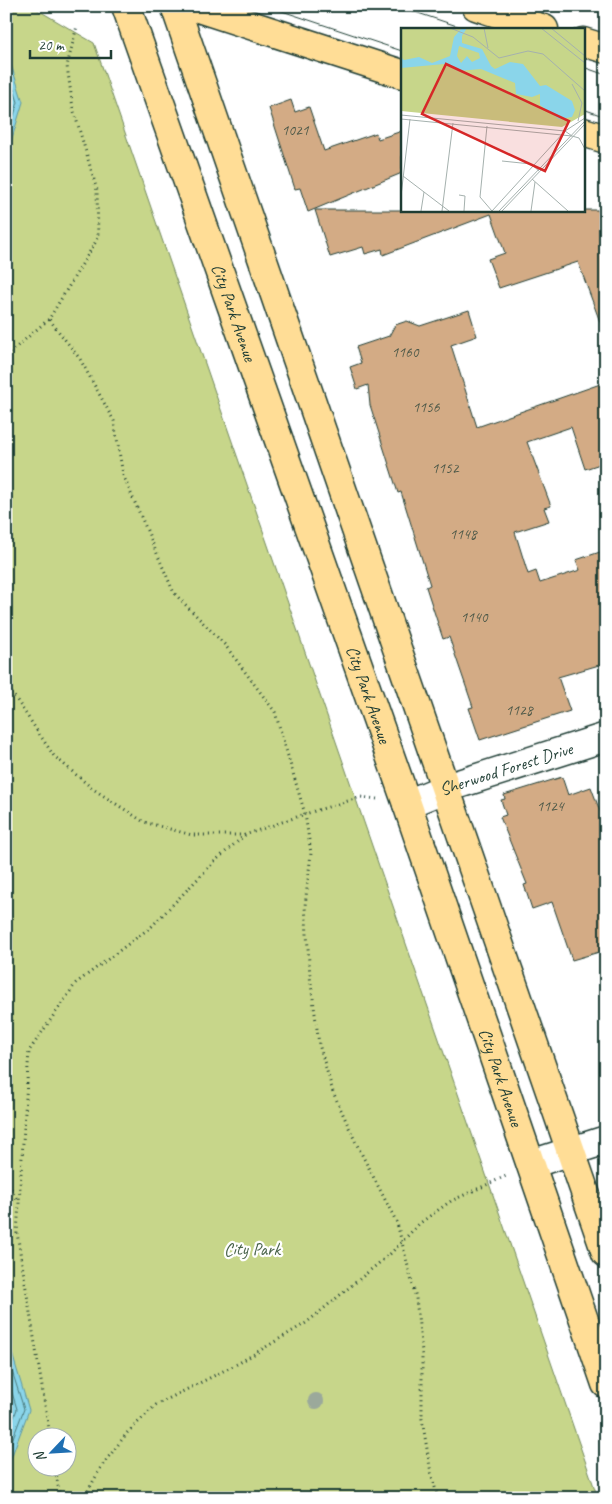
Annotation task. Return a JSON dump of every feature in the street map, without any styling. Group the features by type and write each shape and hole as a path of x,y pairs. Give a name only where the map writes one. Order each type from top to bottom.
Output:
{"main road":[{"name":"City Park Avenue","path":"126,6 407,804 606,1384"},
{"path":"175,6 606,1253"},
{"path":"192,6 401,74"},
{"path":"476,6 541,28"},
{"path":"584,42 606,49"},
{"path":"584,132 606,139"}],"street":[{"name":"Sherwood Forest Drive","path":"407,804 446,788 606,737"},
{"path":"531,1164 606,1140"}],"path":[{"path":"6,356 49,319 98,238 97,190 73,108 66,66 78,26"},
{"path":"49,319 80,359 114,420 123,475 174,592 225,645 274,712 305,814 311,853 305,906 310,976 320,1044 333,1092 356,1143 397,1223 416,1298 422,1352 422,1418 431,1473 438,1498"},
{"path":"6,684 54,756 93,789 144,822 192,835 245,835 361,796 407,804"},
{"path":"48,1426 17,1233 29,1051 76,983 152,926 215,861 245,835"},
{"path":"80,1498 88,1491 101,1467 127,1433 156,1405 239,1363 306,1323 401,1243 420,1223 451,1201 531,1164"},
{"path":"6,1180 19,1203"},
{"path":"57,1476 60,1498"}],"green space":[{"name":"City Park","path":"6,6 31,6 94,43 598,1498 6,1498"}],"water":[{"path":"6,49 23,102 6,158"},
{"path":"6,1344 11,1350 29,1410 8,1466 9,1498 6,1498"}],"building":[{"path":"291,100 295,112 309,107 324,151 376,133 378,139 401,131 401,173 308,212 300,188 295,189 269,108"},
{"path":"315,210 598,210 606,231 606,329 603,330 578,262 499,288 488,259 505,253 491,214 383,255 382,249 365,254 363,247 330,257"},
{"path":"469,310 477,336 451,345 477,427 606,382 606,462 585,469 571,427 527,442 551,506 544,508 549,521 515,532 528,574 536,571 540,583 580,570 576,560 606,550 606,663 558,677 570,711 480,740 469,708 473,707 449,637 443,639 426,587 430,585 401,492 398,493 370,405 368,385 357,389 350,367 361,363 356,347 389,336 395,325 407,321 420,326"},
{"path":"562,777 568,795 591,787 600,811 606,809 606,950 572,960 552,902 532,909 524,885 527,884 500,817 506,815 501,800 505,799 504,795"}],"tram line":[{"path":"267,6 401,51"},
{"path":"397,6 463,28"},
{"path":"584,67 606,75"},
{"path":"584,109 606,117"}]}
